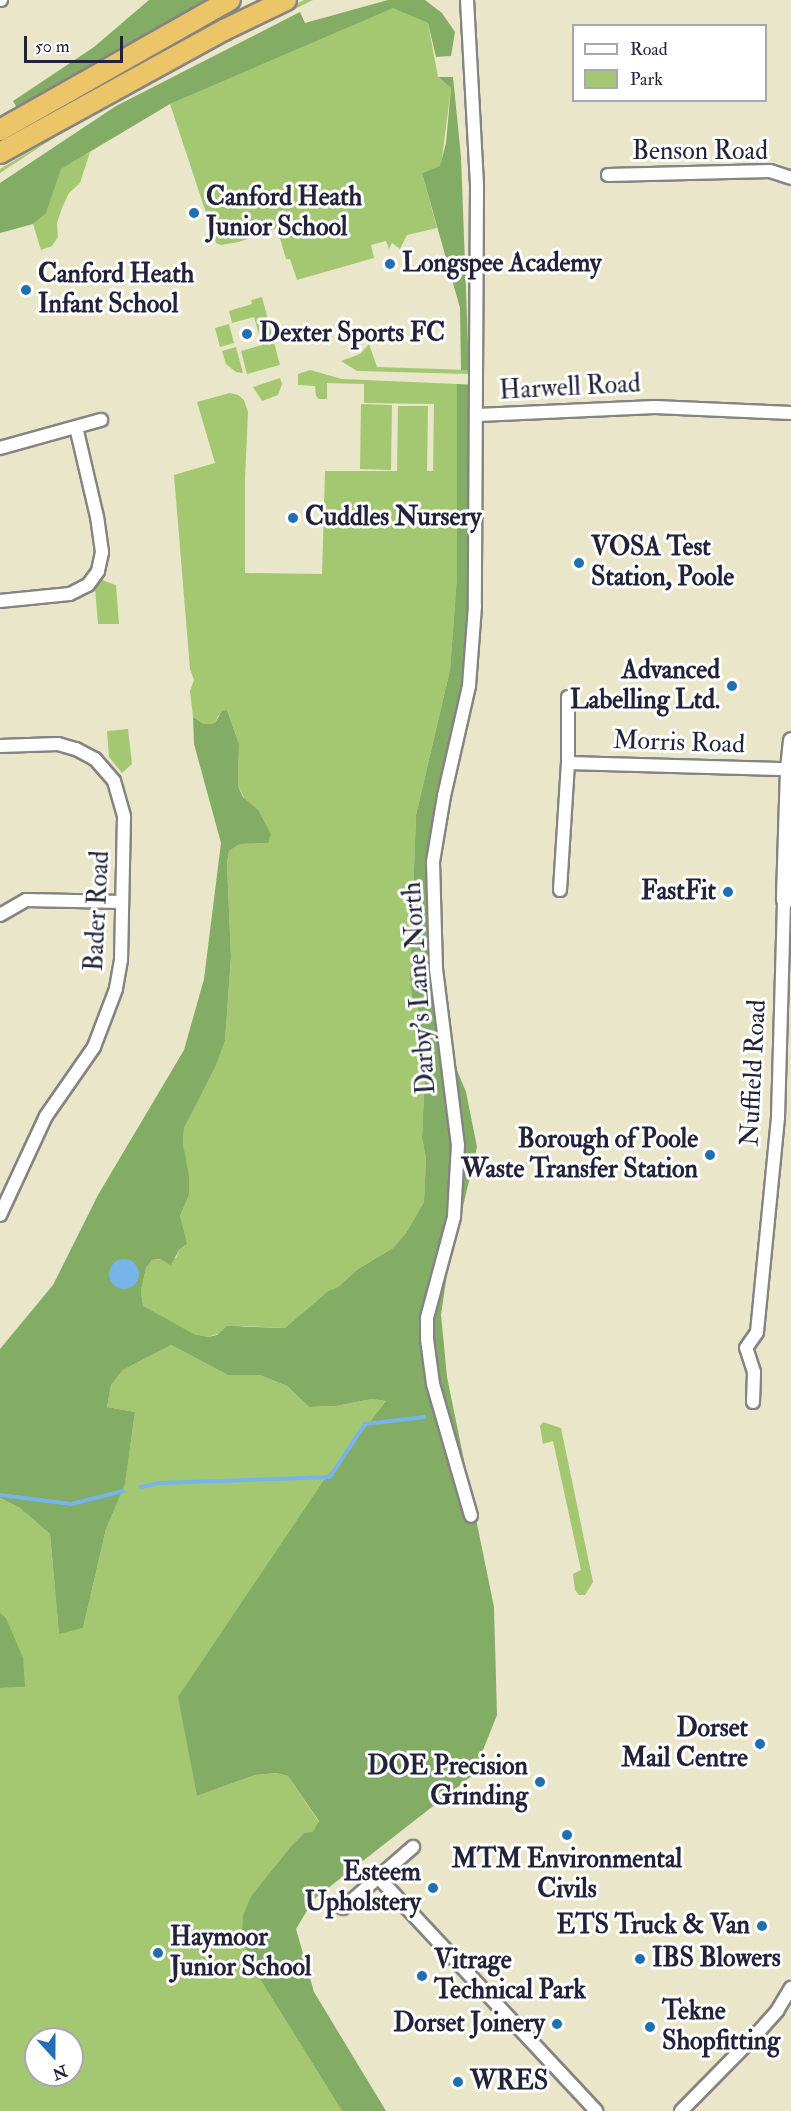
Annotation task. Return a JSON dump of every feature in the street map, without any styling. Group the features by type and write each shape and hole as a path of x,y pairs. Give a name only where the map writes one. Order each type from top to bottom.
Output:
{"highway":[{"path":"0,130 230,0"},
{"path":"0,153 224,30 286,0"},
{"path":"0,160 43,130"}],"street":[{"name":"Harwell Road","path":"467,0 477,187 478,415 655,407 791,413"},
{"name":"Benson Road","path":"609,175 770,171 791,178"},
{"name":"Darby's Lane North","path":"471,1516 433,1384 427,1339 428,1318 451,1233 456,1200 458,1145 436,969 433,862 444,796 469,686 475,606 474,462 478,415"},
{"path":"0,448 101,420"},
{"path":"0,601 70,594 88,585 98,571 102,552 99,529 76,427"},
{"path":"560,890 568,763 568,697"},
{"name":"Nuffield Road","path":"753,1402 754,1372 746,1348 757,1332 778,1117 788,898 788,769 791,740"},
{"name":"Bader Road","path":"0,746 41,744 67,746 95,759 107,771 121,797 124,817 121,960 116,989 107,1018 94,1047 46,1116 0,1215"},
{"name":"Morris Road","path":"568,763 788,769"},
{"path":"0,915 26,900 122,902"},
{"path":"343,1908 413,1847"},
{"path":"378,1877 597,2111"},
{"path":"681,2111 752,2039 777,2011 791,1988"}],"green space":[{"path":"149,0 211,0 17,108 13,101 94,47"},
{"path":"304,0 313,0 116,97 0,173 0,169 41,145 106,98"},
{"path":"388,0 425,0 442,13 455,32 451,56 436,57 428,23 393,8 170,104 61,169 46,213 33,224 0,233 0,183 116,106 300,12 305,23"},
{"path":"393,7 428,23 438,77 451,88 441,166 422,173 437,228 407,235 400,249 392,243 389,249 386,241 371,245 374,258 297,280 290,259 286,259 277,228 239,242 221,245 216,243 170,104"},
{"path":"438,77 453,77 461,157 469,370 461,370 460,308 422,173 440,166 446,143 451,88"},
{"path":"90,152 80,183 69,193 62,208 57,223 58,237 52,246 41,250 33,224 46,212 60,169"},
{"path":"262,297 280,365 247,374 241,351 262,345 254,317 232,323 229,311 252,304 251,300"},
{"path":"229,324 234,343 220,347 215,328"},
{"path":"369,344 377,367 469,370 470,374 357,371 341,361 360,354"},
{"path":"236,347 243,373 236,372 226,364 222,351"},
{"path":"310,370 342,379 457,384 457,576 450,670 416,815 410,977 412,997 419,1012 418,1038 425,1069 422,1138 426,1158 424,1202 406,1233 393,1248 358,1269 338,1287 328,1291 285,1328 243,1326 208,1337 194,1334 150,1311 143,1306 141,1291 146,1268 152,1260 176,1258 179,1250 185,1246 180,1216 189,1195 183,1144 184,1128 225,1041 231,957 227,864 229,851 240,844 268,843 238,786 239,744 227,710 218,716 215,723 204,724 193,717 190,691 194,680 190,669 174,475 215,463 197,402 230,393 238,395 244,400 248,412 245,573 322,574 325,471 397,471 398,406 428,406 427,471 433,471 434,404 364,403 364,384 327,383 327,399 319,399 316,396 315,386 298,385 298,374"},
{"path":"280,378 282,384 278,395 262,401 253,387"},
{"path":"457,384 477,385 469,653 433,862 444,1038 466,1092 477,1147 447,1274 441,1315 447,1377 494,1607 497,1715 473,1775 314,1899 296,1929 314,1992 386,2111 342,2111 253,1968 242,1938 243,1916 251,1896 292,1845 304,1833 313,1832 319,1821 288,1776 276,1773 255,1775 197,1796 178,1697 324,1480 386,1401 372,1399 336,1406 309,1407 287,1386 260,1375 228,1375 171,1345 123,1370 111,1385 107,1407 135,1412 125,1484 106,1529 83,1628 59,1634 50,1534 20,1508 0,1498 0,1349 53,1285 98,1195 184,1050 204,979 221,843 194,744 193,717 204,724 215,723 222,711 227,710 239,744 238,786 243,797 258,810 271,834 268,843 240,844 229,851 227,864 231,957 225,1041 215,1067 184,1128 183,1144 189,1176 189,1195 180,1216 187,1244 179,1250 171,1265 160,1259 152,1260 146,1268 141,1291 143,1306 194,1334 208,1337 217,1335 227,1326 285,1328 328,1291 338,1287 358,1269 393,1248 406,1233 424,1202 426,1158 422,1138 425,1069 418,1038 419,1012 412,997 410,977 416,815 450,670 457,576"},
{"path":"361,404 392,405 391,470 360,469"},
{"path":"102,580 116,585 119,624 98,624 95,588"},
{"path":"128,729 132,764 122,773 109,757 107,731"},
{"path":"171,1345 228,1375 260,1375 287,1386 309,1407 336,1406 372,1399 386,1401 324,1480 197,1796 255,1775 276,1773 288,1776 319,1822 313,1833 304,1833 292,1845 251,1896 242,1938 253,1968 342,2111 0,2111 0,1688 25,1687 6,1618 0,1612 0,1498 20,1508 50,1534 59,1633 83,1628 106,1529 125,1483 135,1412 107,1407 111,1385 123,1370"},
{"path":"543,1422 561,1428 593,1582 585,1595 579,1595 575,1590 573,1574 581,1570 553,1441 543,1444 540,1426"},
{"path":"0,1612 6,1618 23,1658 25,1687 0,1688"}],"water":[{"path":"124,1259 135,1263 139,1274 135,1285 124,1289 113,1285 109,1274 113,1263"}],"waterway":[{"path":"141,1487 160,1483 330,1477 365,1424 425,1417"},
{"path":"0,1495 71,1504 123,1491"}],"place":[{"name":"Canford Heath Junior School","path":"194,213"},
{"name":"Longspee Academy","path":"390,264"},
{"name":"Canford Heath Infant School","path":"26,290"},
{"name":"Dexter Sports FC","path":"247,334"},
{"name":"Cuddles Nursery","path":"293,518"},
{"name":"VOSA Test Station, Poole","path":"579,563"},
{"name":"Advanced Labelling Ltd.","path":"732,686"},
{"name":"FastFit","path":"728,892"},
{"name":"Borough of Poole Waste Transfer Station","path":"710,1155"},
{"name":"Dorset Mail Centre","path":"760,1744"},
{"name":"DOE Precision Grinding","path":"540,1782"},
{"name":"MTM Environmental Civils","path":"567,1835"},
{"name":"Esteem Upholstery","path":"433,1888"},
{"name":"ETS Truck & Van","path":"762,1926"},
{"name":"Haymoor Junior School","path":"158,1953"},
{"name":"IBS Blowers","path":"640,1959"},
{"name":"Vitrage Technical Park","path":"422,1976"},
{"name":"Dorset Joinery","path":"557,2024"},
{"name":"Tekne Shopfitting","path":"650,2027"},
{"name":"WRES","path":"458,2082"}]}
